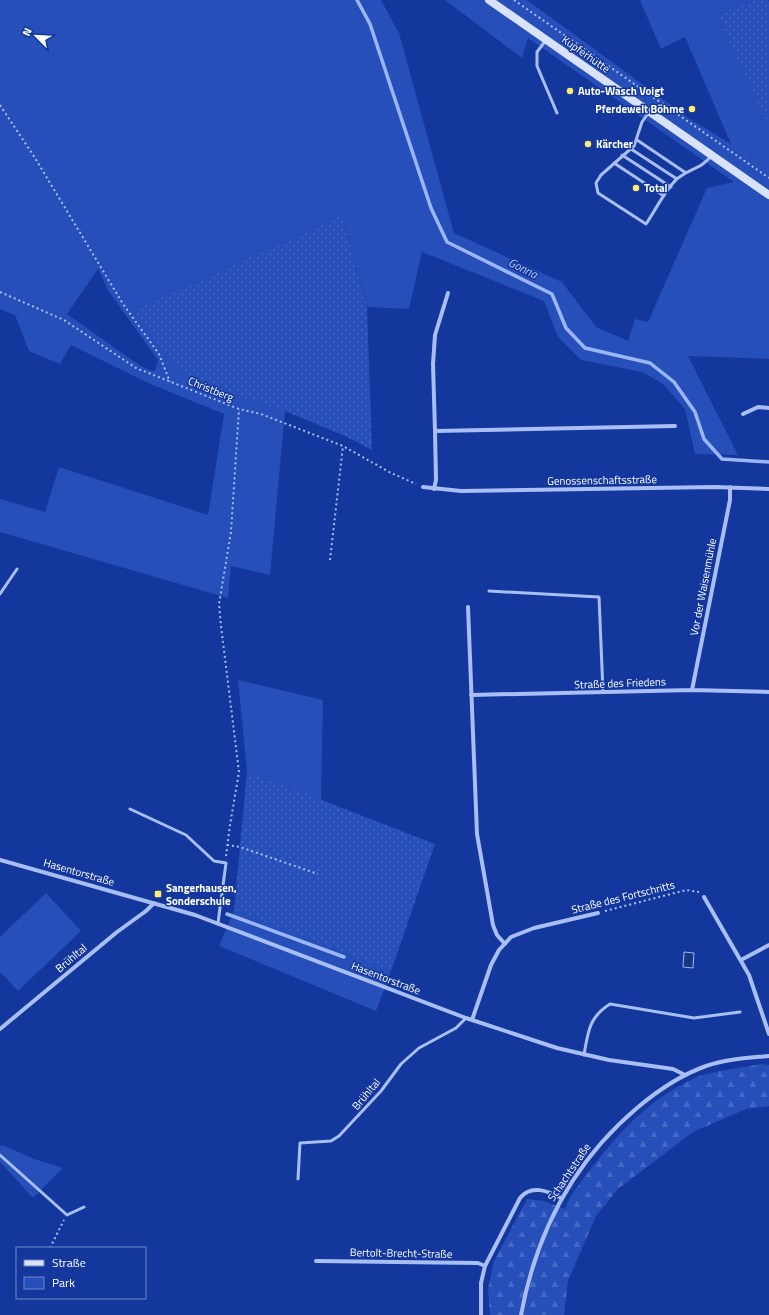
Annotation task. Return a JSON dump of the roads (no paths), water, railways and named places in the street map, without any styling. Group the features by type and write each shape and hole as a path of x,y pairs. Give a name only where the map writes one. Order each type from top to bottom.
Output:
{"main road":[{"name":"Kupferhütte","path":"489,0 769,195"}],"street":[{"path":"434,488 436,480 433,364 435,335 448,293"},
{"path":"743,414 758,407 769,408"},
{"path":"435,431 675,426"},
{"name":"Genossenschaftsstraße","path":"423,487 461,491 730,487 769,489"},
{"name":"Vor der Waisenmühle","path":"692,690 730,500 730,487"},
{"path":"468,606 477,834 493,926 497,935 505,944"},
{"name":"Straße des Friedens","path":"471,695 692,690 769,692"},
{"name":"Hasentorstraße","path":"0,860 154,903 218,923 466,1018 557,1048 584,1055 673,1069 685,1075"},
{"path":"704,897 741,960 755,990 769,1034"},
{"name":"Brühltal","path":"0,1029 154,903"},
{"name":"Straße des Fortschritts","path":"472,1020 496,954 514,935 598,913"},
{"path":"741,960 769,945"},
{"path":"685,1075 716,1063 769,1056"},
{"name":"Schachtstraße","path":"521,1315 534,1262 548,1223 561,1198 585,1162 610,1132 645,1101 685,1075"},
{"path":"481,1315 481,1283 485,1266 510,1215 526,1192 536,1190 561,1198"},
{"name":"Bertolt-Brecht-Straße","path":"316,1261 478,1263 485,1266"}],"lane":[{"path":"546,40 537,52 536,66 557,113"},
{"path":"649,112 642,122 636,140 631,149 622,155 601,175 596,183 598,193 646,224 677,179 704,165 712,155"},
{"path":"636,140 686,173"},
{"path":"631,149 677,179"},
{"path":"622,155 671,187"},
{"path":"614,163 664,196"},
{"path":"0,594 17,569"},
{"path":"489,591 599,597 603,692"},
{"path":"130,809 186,835 214,861 226,863 218,923"},
{"path":"584,1055 590,1023 610,1004 694,1018 740,1012"},
{"name":"Brühltal","path":"298,1179 300,1143 331,1141 339,1136 381,1091 401,1064 419,1048 456,1028 466,1018"},
{"path":"0,1155 67,1215 84,1207"}],"water":[{"path":"684,952 694,953 693,968 683,967"}],"waterway":[{"name":"Gonna","path":"357,0 370,24 431,208 447,242 552,294 566,328 585,348 650,363 674,382 695,412 704,439 722,459 769,462"},
{"path":"227,914 344,957"}],"place":[{"name":"Auto-Wasch Voigt","path":"570,91"},
{"name":"Pferdewelt Böhme","path":"692,109"},
{"name":"Kärcher","path":"588,144"},
{"name":"Total","path":"636,188"},
{"name":"Sangerhausen, Sonderschule","path":"158,894"}]}
